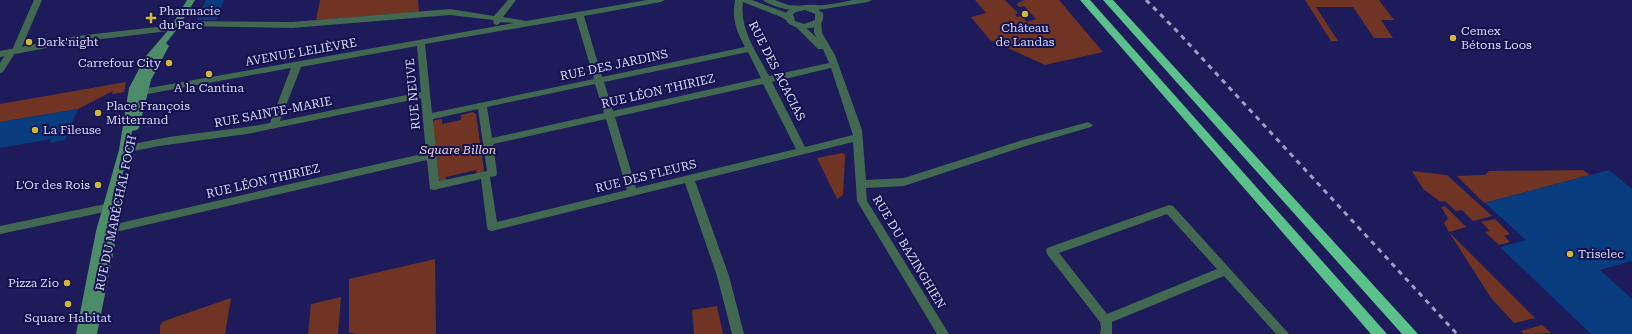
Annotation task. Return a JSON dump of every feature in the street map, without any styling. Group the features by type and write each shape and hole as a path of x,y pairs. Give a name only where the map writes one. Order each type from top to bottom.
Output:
{"highway":[{"path":"1086,0 1260,198 1358,314 1380,334"},
{"path":"1108,0 1411,334"},
{"path":"1358,314 1370,334"}],"main road":[{"name":"RUE DU MARÉCHAL FOCH","path":"82,334 101,231 113,206 127,149 138,90 191,0"},
{"name":"RUE DU MARÉCHAL FOCH","path":"91,334 113,228 113,206"}],"street":[{"path":"0,70 13,51 38,0"},
{"path":"506,28 498,26 497,18 512,0"},
{"name":"AVENUE LELIÈVRE","path":"138,90 297,65 662,0"},
{"name":"RUE DES ACACIAS","path":"739,0 738,23 802,151"},
{"path":"745,0 784,14 789,19 792,12 804,8 818,12 819,20"},
{"path":"767,0 787,7 804,8 868,0"},
{"path":"799,26 810,26 830,10 853,3"},
{"path":"0,54 77,39 175,25 292,25 443,12 488,16 527,22 546,20"},
{"path":"579,15 633,193"},
{"name":"AVENUE LELIÈVRE","path":"474,34 488,27 490,21 488,16"},
{"name":"RUE DU BAZINGHIEN","path":"789,19 821,46 834,65"},
{"name":"RUE DU BAZINGHIEN","path":"819,20 818,33 829,52 858,137 862,201 943,334"},
{"name":"RUE NEUVE","path":"421,43 434,186 484,175"},
{"name":"RUE DES JARDINS","path":"482,105 750,49"},
{"path":"274,126 297,65"},
{"name":"RUE LÉON THIRIEZ","path":"487,142 834,65"},
{"name":"RUE SAINTE-MARIE","path":"127,149 160,143 220,136 426,94"},
{"path":"428,117 482,105 492,173 484,175"},
{"path":"860,184 898,184 1026,142 1088,125"},
{"name":"RUE DES FLEURS","path":"484,175 492,227 858,137"},
{"name":"RUE LÉON THIRIEZ","path":"101,231 431,155"},
{"path":"689,179 723,276 738,334"},
{"path":"0,230 113,206"},
{"path":"1106,334 1107,327 1105,320 1051,251 1169,209 1283,334"},
{"path":"1105,320 1225,271"}],"green space":[{"path":"320,0 418,0 419,12 316,20"},
{"path":"975,0 1005,0 1018,13 1015,15 1017,17 1021,16 1027,22 1036,19 1024,6 1020,7 1016,4 1024,0 1059,0 1103,52 1045,65 990,40 971,17 986,13"},
{"path":"1305,0 1379,0 1394,20 1381,20 1393,38 1374,38 1353,7 1316,7 1338,41 1331,41"},
{"path":"126,82 124,92 112,94 113,91 78,109 0,122 0,104"},
{"name":"Square Billon","path":"473,112 476,114 484,171 477,175 476,170 446,177 446,182 444,183 439,180 433,123 435,120 442,119 442,124 461,120 461,115"},
{"path":"842,153 845,154 843,195 837,199 817,158"},
{"path":"1583,170 1590,175 1484,203 1457,176 1485,175 1489,171"},
{"path":"1412,171 1447,175 1492,216 1473,221 1462,210 1456,211 1445,201 1441,202 1423,189"},
{"path":"1445,206 1466,227 1449,232 1444,223 1448,218 1441,207"},
{"path":"1495,219 1510,234 1504,236 1510,242 1499,245 1485,232 1490,231 1481,222"},
{"path":"1449,232 1535,318 1514,323 1491,298"},
{"path":"435,259 436,334 356,334 349,332 349,279"},
{"path":"341,297 338,334 308,334 311,304"},
{"path":"231,298 225,334 160,334 160,325 164,321"},
{"path":"717,306 723,334 694,334 692,310"},
{"path":"1542,325 1551,333 1524,334 1521,331"}],"building":[{"path":"206,0 224,0 216,20 197,20"},
{"name":"La Fileuse","path":"78,109 65,140 50,143 51,139 0,148 0,122"},
{"name":"Triselec","path":"1609,170 1632,189 1632,261 1600,270 1632,299 1632,334 1591,334 1500,247 1526,240 1485,203"}],"railway":[{"path":"1146,0 1176,30 1457,334"}],"place":[{"name":"Château de Landas","path":"1025,14"},
{"name":"Pharmacie du Parc","path":"151,18"},
{"name":"Cemex Bétons Loos","path":"1453,38"},
{"name":"Dark'night","path":"29,42"},
{"name":"Carrefour City","path":"169,63"},
{"name":"A la Cantina","path":"209,74"},
{"name":"Place François Mitterrand","path":"98,113"},
{"name":"La Fileuse","path":"35,130"},
{"name":"L'Or des Rois","path":"98,185"},
{"name":"Triselec","path":"1570,254"},
{"name":"Pizza Zio","path":"67,283"},
{"name":"Square Habitat","path":"68,304"}]}
